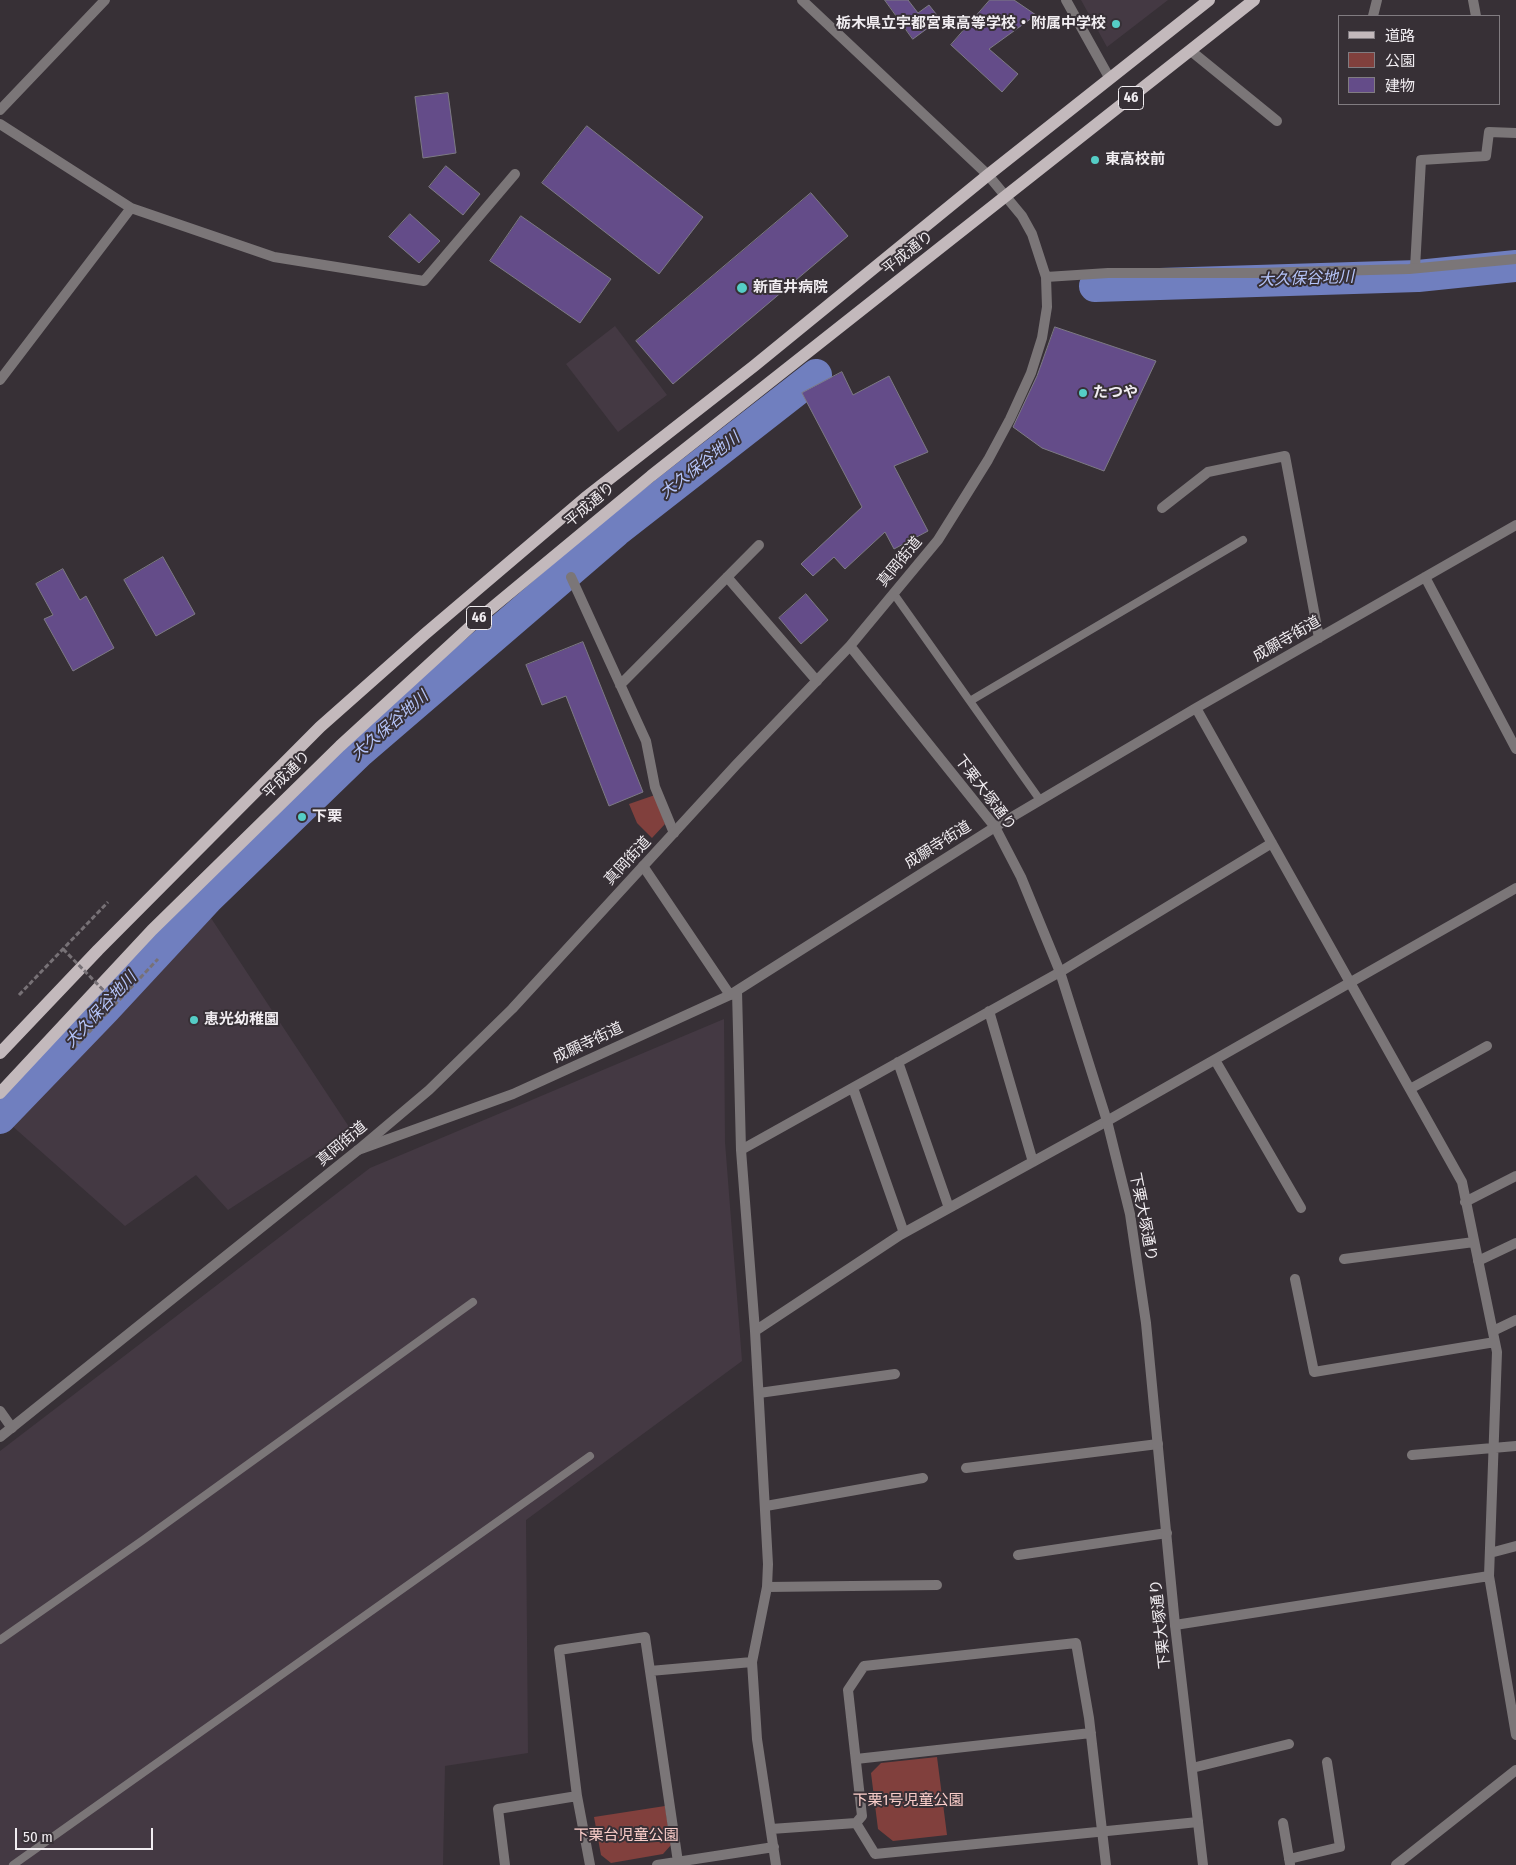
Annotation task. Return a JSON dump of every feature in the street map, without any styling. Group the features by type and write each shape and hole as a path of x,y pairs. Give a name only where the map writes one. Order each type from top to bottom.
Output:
{"main road":[{"name":"平成通り","path":"0,1053 98,950 320,727 585,498 754,366 988,175 1209,0"},
{"name":"平成通り","path":"0,1093 152,930 340,746 482,616 651,476 1254,0"}],"street":[{"path":"0,110 105,0"},
{"name":"真岡街道","path":"0,1437 358,1150 429,1090 512,1009 643,866 850,646 894,594 938,540 969,492 1010,419 1031,373 1042,338 1047,307 1046,277 1032,234 1022,216 988,175 802,0"},
{"path":"1066,0 1110,79"},
{"path":"1373,15 1377,0"},
{"path":"1473,0 1476,15"},
{"path":"1191,51 1277,121"},
{"path":"0,95 12,97"},
{"path":"0,124 131,208 274,257 424,281 514,174"},
{"path":"1415,268 1421,160 1486,156 1489,132 1516,133"},
{"path":"0,380 131,208"},
{"path":"1046,277 1108,273 1256,273 1415,268 1516,259"},
{"path":"1162,508 1208,472 1285,456 1319,638"},
{"name":"成願寺街道","path":"358,1150 513,1094 734,993 1040,800 1196,708 1516,525"},
{"path":"620,685 759,545"},
{"path":"571,577 646,741 655,787 674,833"},
{"path":"728,577 817,681"},
{"path":"1425,577 1516,749"},
{"name":"下栗大塚通り","path":"850,646 995,827 1021,877 1060,972 1107,1122 1130,1214 1146,1323 1175,1625 1203,1865"},
{"path":"1196,708 1462,1182 1497,1352 1490,1576 1516,1735"},
{"path":"741,1150 1060,972 1272,843"},
{"path":"643,866 734,993 741,1150 755,1331 768,1564 767,1586 752,1662 757,1739 776,1865"},
{"path":"755,1331 904,1233 1107,1122 1516,888"},
{"path":"989,1011 1033,1162"},
{"path":"1410,1089 1487,1046"},
{"path":"1215,1060 1301,1208"},
{"path":"898,1062 949,1208"},
{"path":"852,1088 904,1233"},
{"path":"1465,1202 1516,1176"},
{"path":"1344,1258 1474,1242"},
{"path":"1478,1261 1516,1243"},
{"path":"1295,1279 1314,1372 1495,1342"},
{"path":"1493,1331 1516,1320"},
{"path":"759,1393 894,1374"},
{"path":"0,1411 12,1428"},
{"path":"966,1468 1158,1444"},
{"path":"1412,1455 1516,1446"},
{"path":"766,1506 923,1478"},
{"path":"1018,1555 1167,1533"},
{"path":"1490,1553 1516,1546"},
{"path":"1175,1625 1490,1576"},
{"path":"767,1586 937,1585"},
{"path":"590,1865 577,1796 559,1650 645,1637 678,1862"},
{"path":"771,1829 856,1823 862,1816 848,1690 864,1666 1076,1643 1091,1733 1106,1865"},
{"path":"650,1671 752,1662"},
{"path":"856,1759 1091,1733"},
{"path":"1192,1768 1289,1744"},
{"path":"1283,1824 1290,1862 1340,1847 1328,1762"},
{"path":"1396,1865 1516,1770"},
{"path":"505,1865 498,1809 577,1796"},
{"path":"856,1823 876,1860 1198,1822"},
{"path":"657,1865 774,1847"}],"lane":[{"path":"970,701 1243,540"},
{"path":"894,594 1040,800"},
{"path":"0,1640 143,1540 473,1302"},
{"path":"12,1865 590,1456"}],"path":[{"path":"19,995 108,902"},
{"path":"62,949 116,1003"},
{"path":"73,1049 158,959"}],"shaded area":[{"name":"栃木県立宇都宮東高等学校・附属中学校","path":"1081,0 1168,0 1107,47"},
{"path":"615,326 667,395 618,432 566,364"},
{"name":"恵光幼稚園","path":"209,915 351,1130 228,1210 196,1175 125,1226 10,1124"},
{"path":"724,1019 725,1142 742,1361 526,1520 528,1753 445,1766 443,1865 0,1865 0,1451 370,1168"}],"green space":[{"path":"655,795 665,824 652,838 637,823 629,804"},
{"name":"下栗1号児童公園","path":"937,1757 947,1835 893,1841 878,1829 871,1773 881,1763"},
{"name":"下栗台児童公園","path":"665,1806 671,1845 663,1854 611,1863 601,1855 594,1817"}],"building":[{"path":"885,0 908,0 918,13 929,5 940,19 913,39"},
{"path":"990,0 1014,0 1036,15 989,49 1018,74 1002,92 951,45"},
{"path":"448,93 456,153 423,158 415,97"},
{"path":"587,126 703,217 659,274 542,183"},
{"path":"446,166 480,194 463,215 429,187"},
{"name":"新直井病院","path":"811,193 848,236 673,384 636,341"},
{"path":"410,214 440,241 419,263 389,237"},
{"path":"521,216 611,279 580,323 490,261"},
{"name":"たつや","path":"1055,327 1156,361 1104,471 1042,448 1013,427 1037,376"},
{"path":"842,372 853,395 889,376 928,452 894,466 928,531 894,549 885,532 845,569 834,557 813,576 801,564 862,507 802,393"},
{"path":"163,557 195,614 156,636 124,580"},
{"path":"63,569 80,600 86,596 114,648 73,671 44,619 53,615 36,584"},
{"path":"806,594 828,620 801,644 779,618"},
{"path":"583,642 643,792 609,806 566,696 542,705 526,665"}],"waterway":[{"name":"大久保谷地川","path":"1095,286 1418,276 1516,266"},
{"name":"大久保谷地川","path":"0,1118 207,899 360,751 616,531 816,375"}],"place":[{"name":"栃木県立宇都宮東高等学校・附属中学校","path":"1116,24"},
{"name":"東高校前","path":"1095,160"},
{"name":"新直井病院","path":"742,288"},
{"name":"たつや","path":"1083,393"},
{"name":"下栗","path":"302,817"},
{"name":"恵光幼稚園","path":"194,1020"}]}
